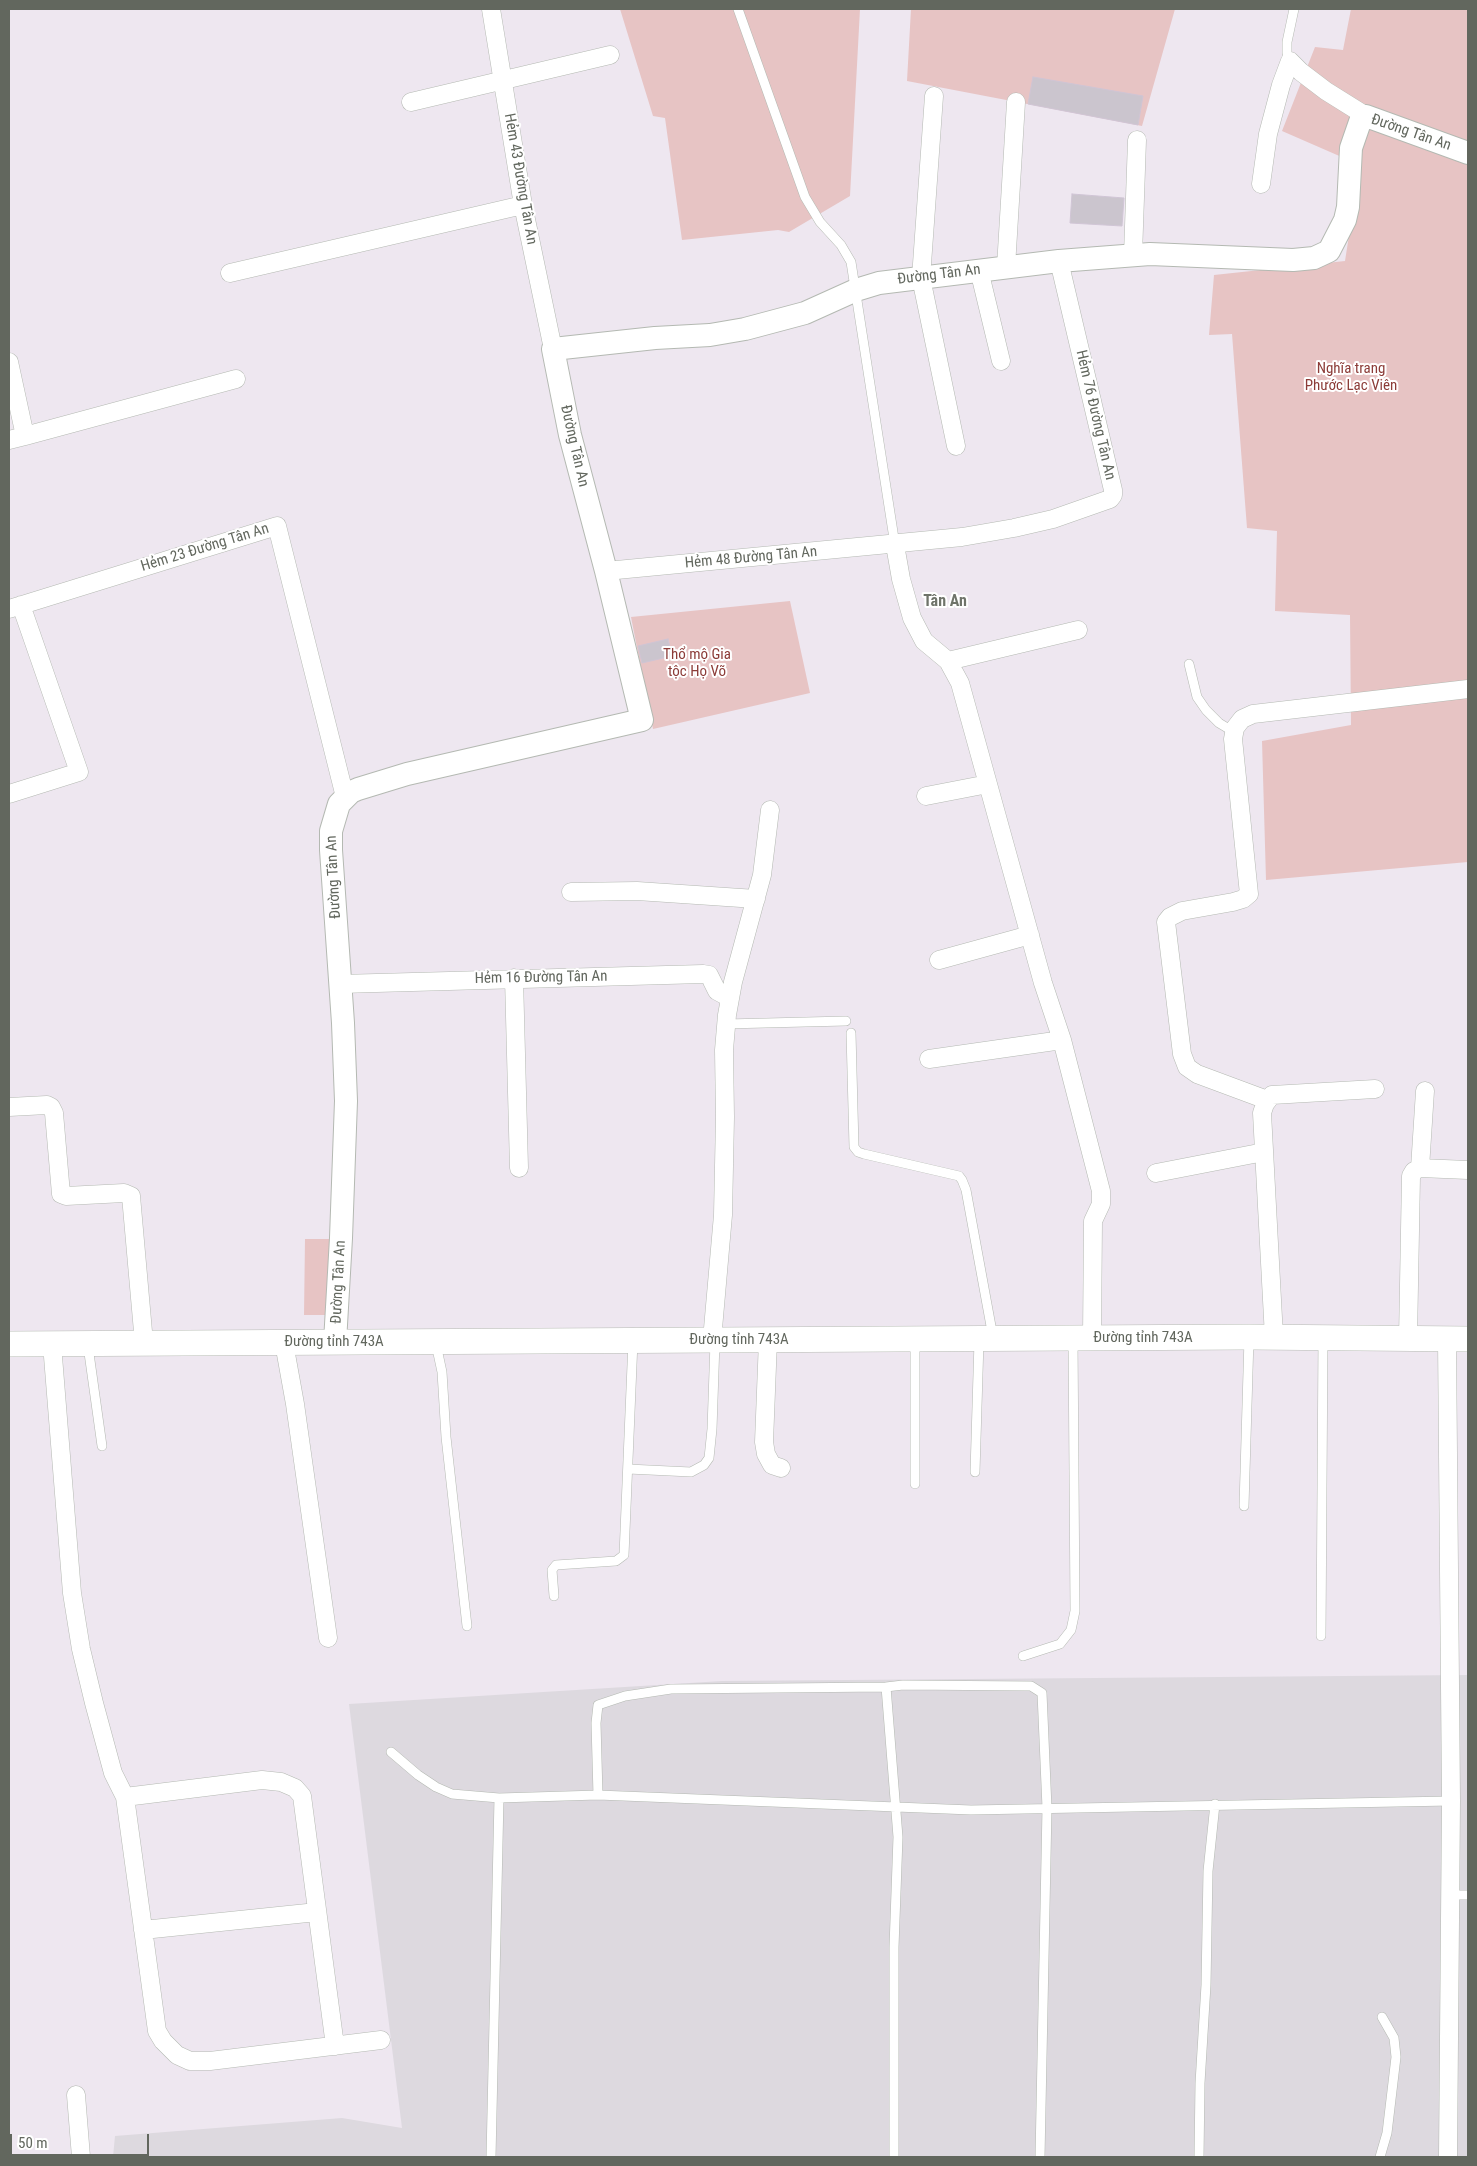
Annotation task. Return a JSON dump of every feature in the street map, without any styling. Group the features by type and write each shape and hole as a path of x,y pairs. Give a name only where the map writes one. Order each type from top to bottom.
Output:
{"main road":[{"name":"Đường tỉnh 743A","path":"9,1344 1249,1337 1458,1339"}],"street":[{"name":"Hẻm 43 Đường Tân An","path":"491,9 524,205 553,349"},
{"path":"411,102 610,55"},
{"path":"1261,184 1268,134 1281,85 1290,60 1301,72 1326,91 1366,116"},
{"path":"934,96 921,278 956,446"},
{"path":"1006,267 1016,102"},
{"name":"Đường Tân An","path":"335,1342 346,1101 331,831 335,812 345,797 358,789 416,772 642,720 606,571 570,435 553,349 655,338 701,336 745,330 805,313 856,290 879,283 979,270 1133,254 1303,260 1329,251 1344,220 1348,207 1351,148 1361,119 1366,116 1468,153"},
{"path":"1133,254 1136,140"},
{"path":"230,273 524,205"},
{"name":"Hẻm 76 Đường Tân An","path":"896,544 1014,528 1075,513 1110,500 1114,495 1059,261"},
{"path":"979,270 1001,361"},
{"path":"9,362 17,438 236,380"},
{"name":"Hẻm 23 Đường Tân An","path":"15,607 277,526 345,797"},
{"path":"896,544 901,579 912,618 924,641 948,661 960,683 1030,934 1062,1040 1101,1190 1101,1204 1093,1222 1082,1338"},
{"name":"Hẻm 48 Đường Tân An","path":"606,571 896,544"},
{"path":"9,794 79,772 15,607"},
{"path":"948,661 1078,630"},
{"path":"1267,1100 1196,1074 1187,1067 1182,1054 1166,922 1170,917 1182,911 1233,902 1243,899 1249,894 1234,728 1242,719 1253,714 1468,689"},
{"path":"926,796 988,784"},
{"path":"714,1340 723,1215 724,1050 726,1024 730,998 762,875 770,810"},
{"path":"571,892 637,891 756,899"},
{"path":"939,960 1030,934"},
{"name":"Hẻm 16 Đường Tân An","path":"340,984 703,974 709,975 717,990 730,998"},
{"path":"514,978 519,1168"},
{"path":"929,1059 1062,1040"},
{"path":"1274,1337 1262,1113 1267,1100 1272,1095 1375,1089"},
{"path":"1420,1168 1425,1091"},
{"path":"9,1107 47,1105 51,1107 54,1113 61,1194 66,1196 124,1192 131,1196 144,1343"},
{"path":"1156,1173 1264,1152"},
{"path":"1408,1339 1411,1176 1414,1171 1420,1168 1468,1170"},
{"path":"1448,2157 1458,1339"},
{"path":"768,1340 764,1442 766,1454 772,1465 780,1468"},
{"path":"284,1343 295,1404 328,1638"},
{"path":"52,1344 72,1593 81,1649 113,1773 125,1797 157,2031 163,2041 177,2055 190,2061 210,2061 381,2040"},
{"path":"125,1797 262,1780 281,1782 295,1788 302,1796 335,2046"},
{"path":"143,1930 317,1912"},
{"path":"76,2095 81,2157"}],"lane":[{"path":"738,9 805,197 824,226 847,253 854,271 896,544"},
{"path":"1290,60 1287,53 1287,42 1294,9"},
{"path":"1189,664 1197,696 1206,710 1218,723 1234,732"},
{"path":"726,1024 846,1021"},
{"path":"850,1033 854,1147 858,1152 864,1154 959,1176 966,1190 986,1338 975,1472"},
{"path":"1244,1506 1249,1337"},
{"path":"1023,1656 1060,1644 1071,1630 1076,1610 1082,1338"},
{"path":"1321,1636 1323,1338"},
{"path":"914,1484 915,1339"},
{"path":"554,1596 552,1570 556,1565 616,1561 624,1555 633,1340"},
{"path":"628,1469 691,1472 704,1465 709,1458 712,1429 714,1340"},
{"path":"436,1342 442,1372 446,1437 467,1626"},
{"path":"88,1344 102,1446"},
{"path":"598,1794 596,1723 598,1705 625,1696 671,1689 886,1687 903,1685 1031,1686 1042,1693 1047,1808 1040,2157"},
{"path":"886,1687 898,1838 894,1948 894,2157"},
{"path":"391,1752 418,1775 436,1787 452,1794 499,1798 598,1794 971,1810 1451,1801"},
{"path":"491,2157 499,1798"},
{"path":"1199,2157 1200,2083 1206,1985 1208,1871 1215,1804"},
{"path":"1450,1895 1468,1895"},
{"path":"1380,2157 1387,2133 1396,2057 1394,2038 1382,2017"}],"shaded area":[{"path":"1468,1675 1468,2157 113,2157 115,2136 342,2118 402,2128 349,1704 722,1681"}],"green space":[{"path":"620,9 860,9 850,196 789,232 778,230 682,240 665,118 653,116"},
{"path":"911,9 1175,9 1142,126 907,81"},
{"name":"Nghĩa trang Phước Lạc Viên","path":"1351,9 1468,9 1468,862 1266,880 1262,741 1351,725 1350,615 1275,611 1277,531 1247,528 1232,334 1209,335 1214,275 1345,261 1360,165 1282,131 1315,47 1343,50"},
{"name":"Thổ mộ Gia tộc Họ Võ","path":"790,601 810,693 653,729 631,617"},
{"path":"305,1239 331,1239 330,1315 304,1315"}],"building":[{"path":"1033,77 1143,96 1138,125 1028,104"},
{"path":"1072,194 1124,198 1122,226 1070,223"},
{"path":"668,639 672,656 642,663 638,646"}],"district":[{"name":"Tân An","path":"945,602"}]}
